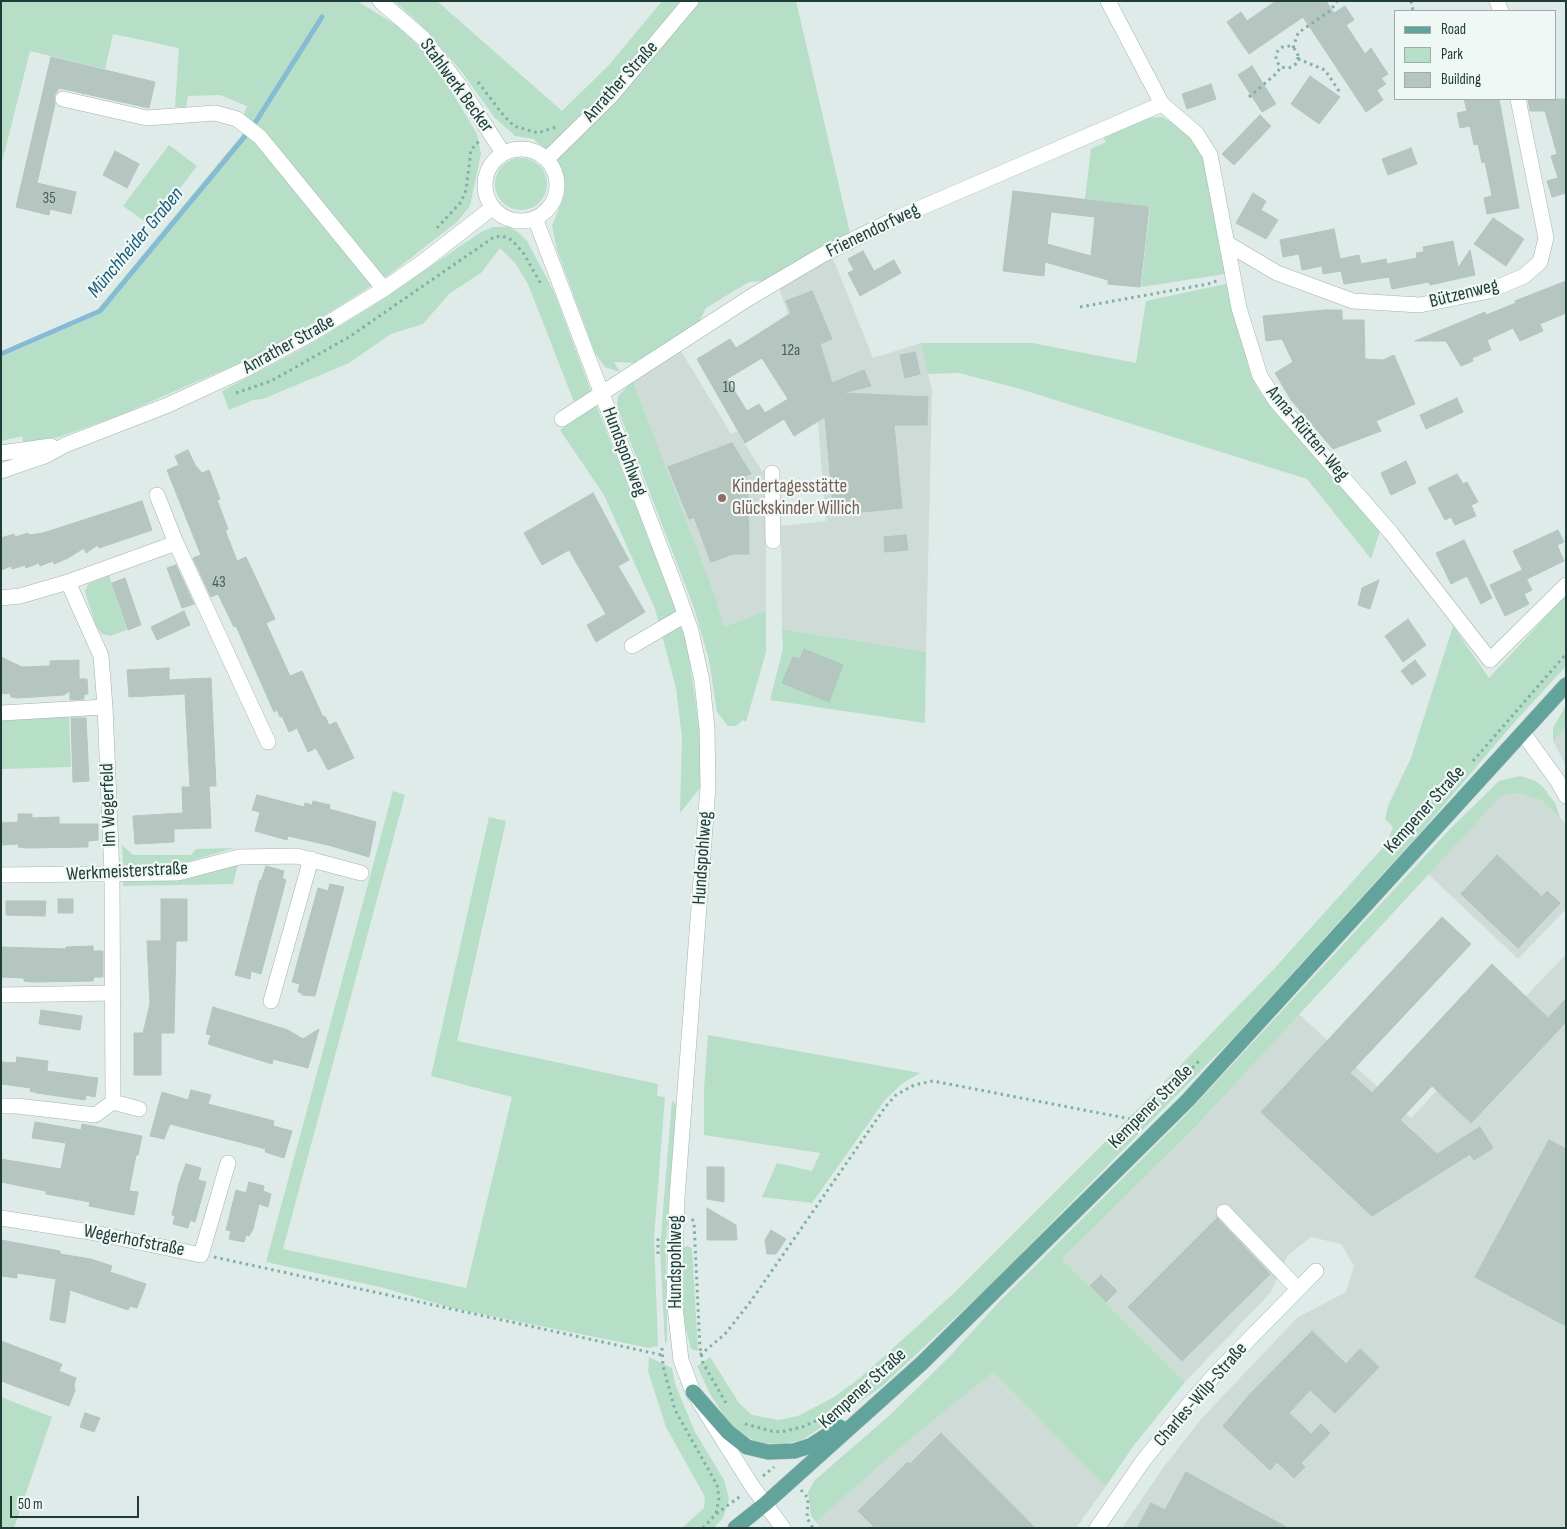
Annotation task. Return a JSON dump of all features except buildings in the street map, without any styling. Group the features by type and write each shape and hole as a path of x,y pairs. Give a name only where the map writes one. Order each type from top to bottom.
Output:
{"main road":[{"name":"Kempener Straße","path":"735,1528 765,1504 922,1363 1188,1100 1566,685"},
{"path":"694,1392 728,1432 747,1447 768,1452 794,1451 810,1446 838,1429 922,1363"}],"street":[{"name":"Anrather Straße","path":"547,160 611,96 691,1"},
{"name":"Anna-Rütten-Weg","path":"1108,1 1162,104 1196,132 1210,155 1239,308 1260,376 1276,401 1398,542 1490,660 1566,585"},
{"name":"Stahlwerk Becker","path":"380,2 423,38 459,85 503,153"},
{"path":"63,99 147,118 208,113 222,114 237,119 260,137 384,289"},
{"name":"Bützenweg","path":"1228,244 1277,273 1353,301 1420,305 1489,291 1524,276 1540,262 1546,238 1518,100"},
{"name":"Frienendorfweg","path":"562,419 750,298 822,255 897,218 1162,104"},
{"path":"526,149 537,152 547,160 557,180 553,202 546,212 535,218 513,220 492,208 485,190 485,179 488,169 503,153 526,149"},
{"name":"Anrather Straße","path":"1,471 45,456 65,444 159,409 248,368 308,336 384,289 424,261 492,208"},
{"name":"Hundspohlweg","path":"535,218 686,614 695,648 704,697 708,771 677,1198 673,1288 681,1360 694,1392 752,1486 783,1528"},
{"name":"Anrather Straße","path":"1,453 65,444"},
{"path":"772,473 773,542"},
{"path":"157,495 176,543 268,742"},
{"path":"1,598 20,596 68,582 176,543"},
{"name":"Im Wegerfeld","path":"68,582 101,656 112,875 113,1102"},
{"path":"632,646 686,614"},
{"path":"1,713 105,708"},
{"path":"1523,733 1558,780 1566,796"},
{"name":"Werkmeisterstraße","path":"1,875 178,873 239,857 296,856 361,873"},
{"path":"271,1001 311,859"},
{"path":"1,995 113,993"},
{"path":"1,1106 17,1106 95,1115 113,1102 139,1109"},
{"name":"Wegerhofstraße","path":"1,1218 90,1232 201,1255 228,1163"},
{"path":"1224,1212 1298,1289"},
{"name":"Charles-Wilp-Straße","path":"1097,1528 1139,1468 1190,1402 1316,1271"}],"path":[{"path":"1292,48 1298,33 1331,10 1337,1"},
{"path":"1286,46 1292,48 1297,53 1298,59 1292,67 1281,66 1277,60 1278,53 1286,46"},
{"path":"1298,59 1325,70 1342,94"},
{"path":"1249,97 1277,74 1281,66"},
{"path":"433,232 461,202 469,175 470,150 475,144 509,122 519,128 534,132 546,131 560,124"},
{"path":"494,238 502,236 512,240 524,254 543,288"},
{"path":"1080,307 1208,284 1234,274"},
{"path":"1468,767 1566,654"},
{"path":"1128,1135 1204,1057"},
{"path":"201,1255 681,1360 701,1354 725,1334 751,1301 886,1106 896,1095 914,1085 933,1082 1141,1121"},
{"path":"677,1198 694,1222 701,1354 717,1389 730,1409"},
{"path":"658,1255 659,1226"},
{"path":"661,1340 663,1366 675,1410 688,1437 717,1485 719,1498 716,1514"},
{"path":"739,1420 753,1428 780,1432 802,1427 831,1413 881,1376"},
{"path":"703,1528 716,1514 724,1510 752,1486"}],"shaded area":[{"path":"832,256 873,358 921,343 932,391 926,652 782,629 781,526 826,521 816,399 779,287"},
{"name":"Kindertagesstätte Glückskinder Willich","path":"681,351 731,434 737,431 762,471 766,470 766,611 724,627 715,596 633,381"},
{"path":"1566,728 1566,766 1553,741"},
{"path":"1519,793 1541,800 1553,808 1566,825 1566,909 1518,959 1428,874 1501,796"},
{"path":"1566,954 1566,1528 1122,1528 1163,1468 1202,1418 1297,1318 1346,1292 1354,1266 1341,1244 1311,1237 1287,1256 1271,1292 1185,1382 1062,1259 1197,1125 1299,1014 1411,1118"},
{"path":"993,1372 1106,1486 1076,1528 820,1528 816,1522 896,1451"}],"green space":[{"path":"1,1 357,1 396,25 420,47 440,72 477,134 481,154 470,206 457,222 390,274 297,333 246,360 118,416 62,436 24,445 22,436 1,441 1,357 100,314 97,310 245,131 243,117 247,106 220,95 188,96 186,107 175,107 179,48 113,34 105,69 30,51 1,166"},
{"path":"394,1 437,1 562,111 609,65 662,1 796,1 850,233 821,247 764,281 749,282 706,308 699,322 634,363 614,362 620,372 605,367 595,353 557,250 552,226 564,196 565,182 561,170 534,139 515,136 495,118 461,71 420,24"},
{"path":"1162,117 1175,124 1192,139 1205,158 1228,262 1225,274 1141,287 1150,207 1085,199 1091,149 1106,142 1103,137 1146,118"},
{"path":"169,145 197,166 151,226 123,206"},
{"path":"521,158 531,160 539,166 545,174 547,184 545,194 539,202 531,208 521,210 511,208 503,202 497,194 495,184 497,174 503,166 511,160"},
{"path":"493,227 509,227 518,232 527,241 554,292 591,391 574,402 528,284 515,263 500,248 481,273 450,293 423,324 391,334 349,363 263,399 253,400 229,410 222,391 300,350 371,307 481,232"},
{"path":"1230,283 1250,373 1259,391 1278,416 1303,441 1380,531 1371,559 1307,479 1017,388 959,373 928,374 921,343 1032,343 1136,363 1146,301"},
{"path":"633,381 715,596 724,627 766,611 766,652 746,722 743,720 736,726 728,726 717,712 709,660 694,608 617,407 618,396"},
{"path":"596,405 672,596 688,649 700,733 700,788 680,813 682,737 676,688 655,609 604,495 560,430"},
{"path":"109,575 127,630 110,636 102,634 96,626 85,592 88,584"},
{"path":"1566,595 1566,666 1512,725 1426,826 1235,1036 987,1288 880,1388 802,1440 783,1444 759,1443 741,1434 729,1423 710,1394 697,1366 710,1357 739,1403 752,1415 779,1420 798,1416 834,1397 860,1378 952,1295 1136,1111 1273,970 1387,843 1393,827 1385,819 1388,806 1411,758 1453,626 1489,678"},
{"path":"782,629 926,652 925,723 770,700 783,649"},
{"path":"1566,705 1566,728 1553,741 1553,728"},
{"path":"88,713 96,716 69,717 71,767 1,769 1,718"},
{"path":"1520,776 1534,780 1543,787 1555,803 1560,817 1541,800 1519,793 1501,796 1197,1125 1062,1259 1185,1382 1134,1445 1106,1486 993,1372 896,1451 816,1522 811,1516 808,1492 815,1480 890,1415 951,1355 999,1302 1182,1119 1449,830 1499,781"},
{"path":"393,791 405,795 283,1249 466,1288 512,1097 431,1076 489,817 506,821 457,1041 658,1084 657,1096 665,1097 654,1238 658,1346 649,1348 452,1308 384,1288 266,1262"},
{"path":"122,845 133,855 191,855 196,849 234,848 177,865 123,866"},
{"path":"238,865 233,884 123,886 123,882 184,880"},
{"path":"708,1035 920,1073 903,1083 885,1100 812,1203 762,1197 777,1163 812,1171 820,1153 704,1135 704,1090"},
{"path":"672,1100 676,1105 666,1244 667,1341 665,1344 660,1248"},
{"path":"687,1246 692,1248 698,1351 691,1349 685,1325 682,1293 683,1248"},
{"path":"649,1357 672,1368 675,1384 695,1432 724,1480 729,1499 723,1518 714,1528 682,1528 704,1508 705,1497 666,1427 648,1371"},
{"path":"1,1397 52,1417 14,1528 1,1528"}],"waterway":[{"name":"Münchheider Graben","path":"255,123 322,17"},
{"name":"Münchheider Graben","path":"1,354 100,311 246,135"}],"place":[{"name":"Kindertagesstätte Glückskinder Willich","path":"722,498"}]}
